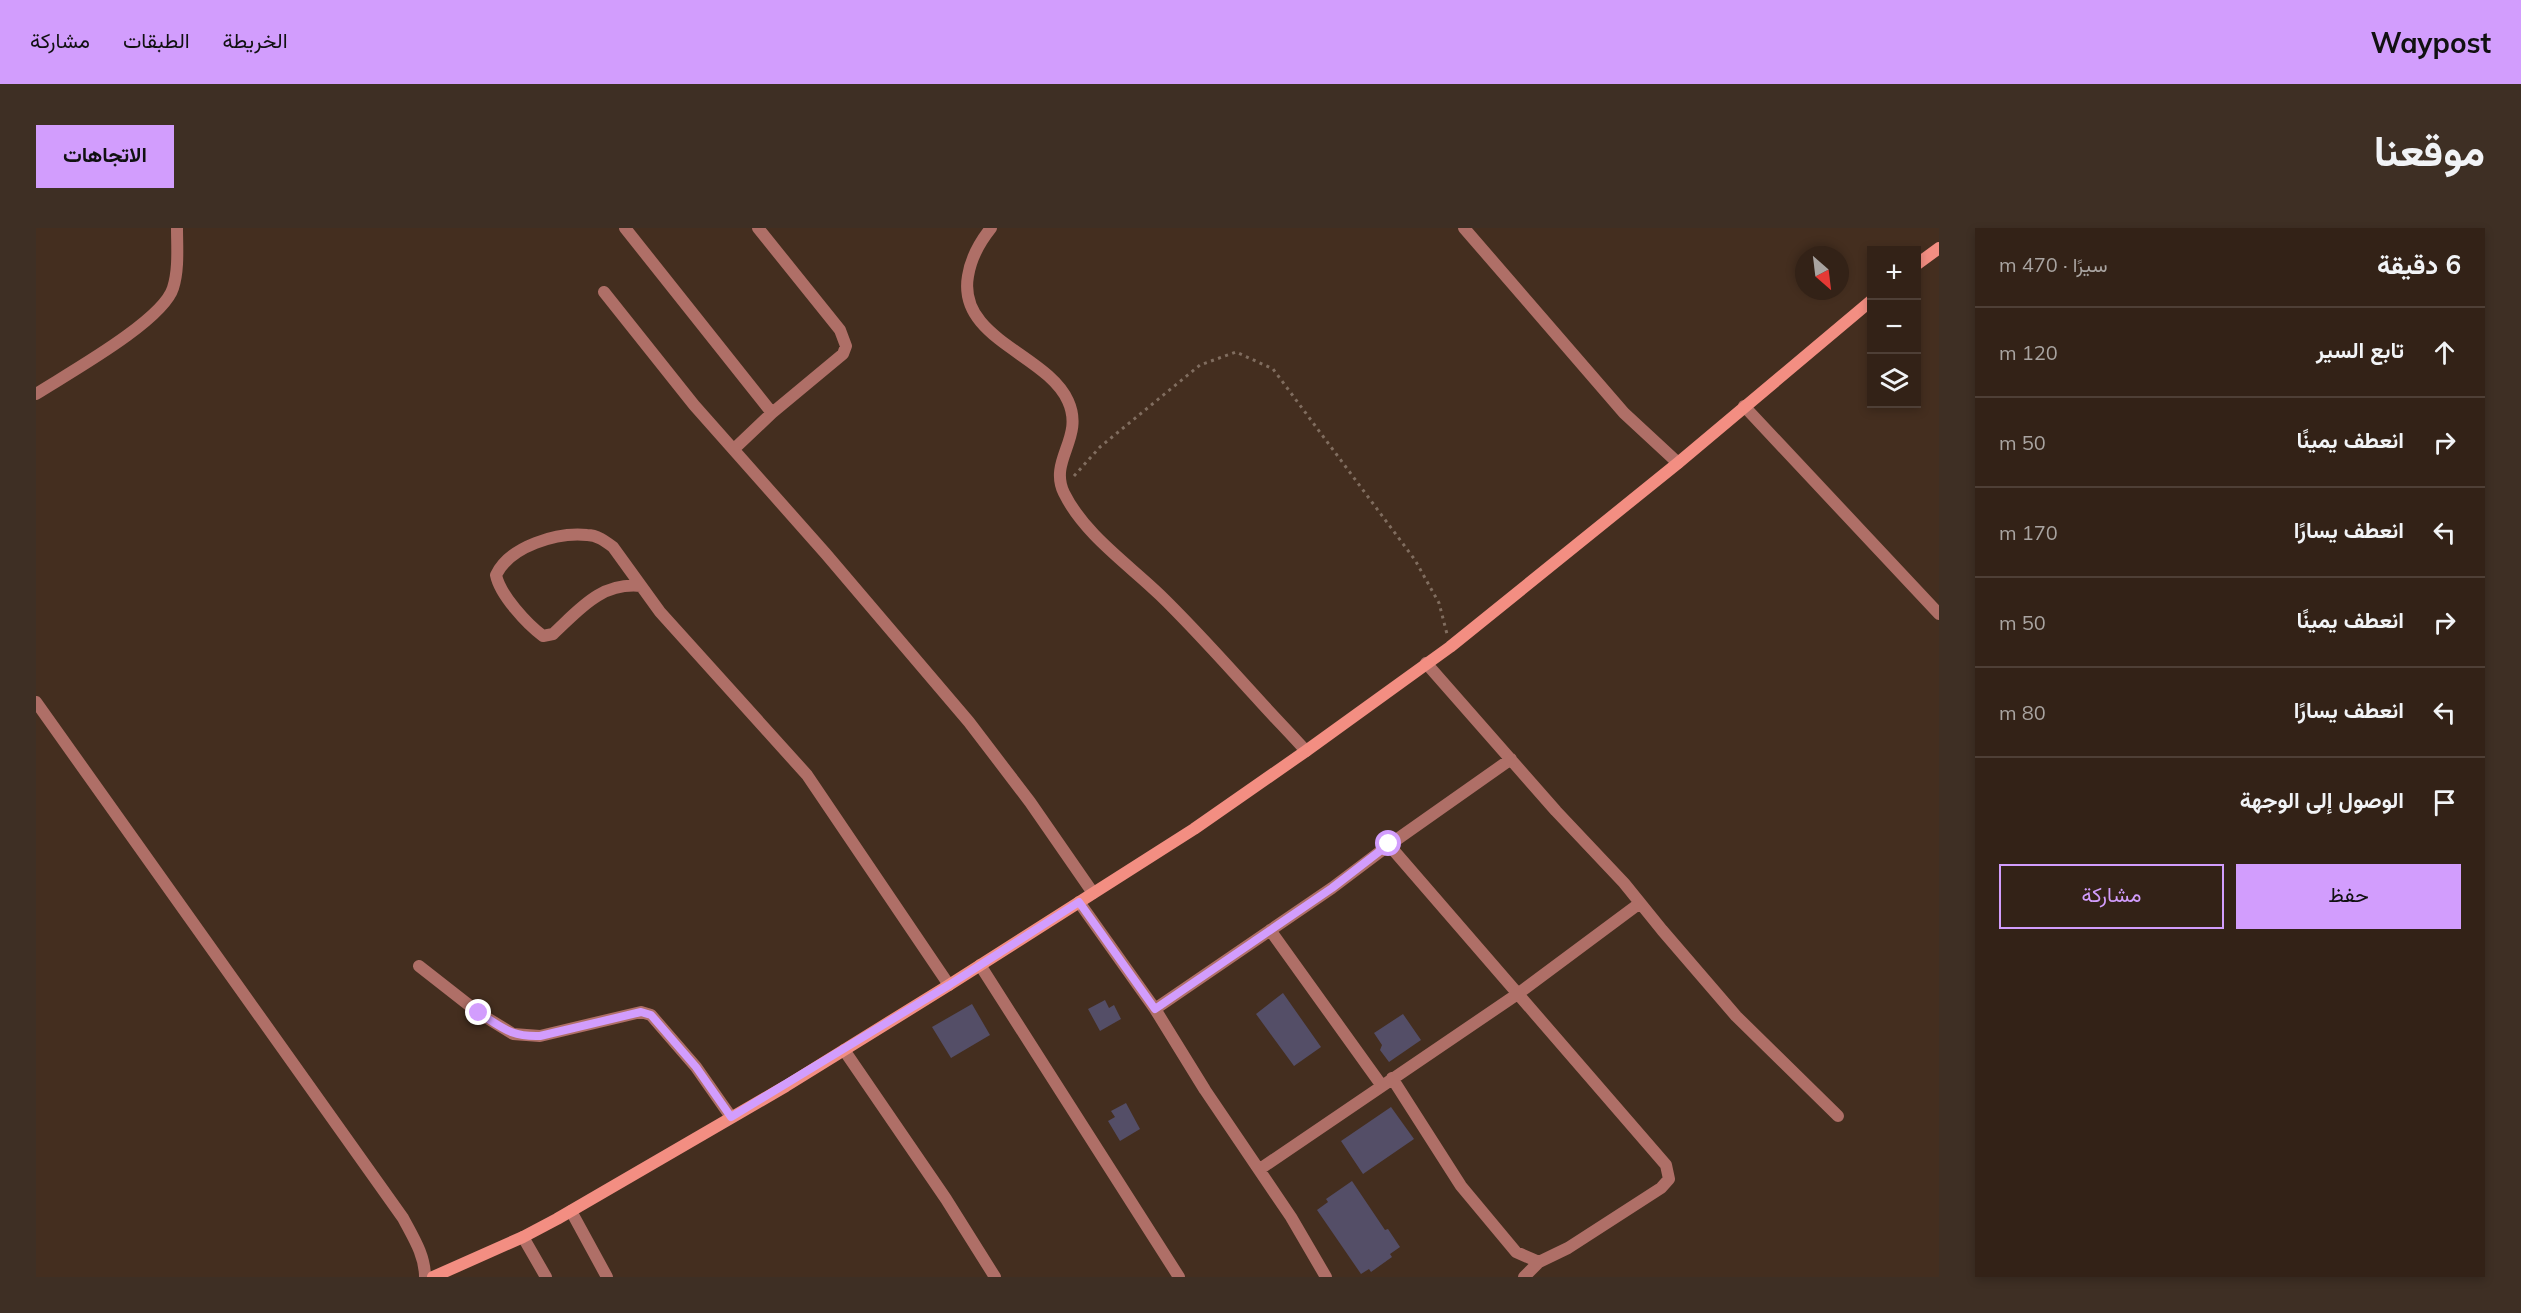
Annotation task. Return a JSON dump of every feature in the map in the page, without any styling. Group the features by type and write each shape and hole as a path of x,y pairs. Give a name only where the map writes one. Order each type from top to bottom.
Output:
{"main road":[{"path":"1921,262 1939,248"},
{"path":"433,1277 452,1273 523,1238 731,1117 949,985 1194,829 1450,647 1678,463 1867,304"}],"street":[{"path":"36,394 139,326 166,303 173,288 177,228"},
{"path":"626,228 772,413"},
{"path":"734,449 772,413 843,354 846,346 840,330 758,228"},
{"path":"991,228 980,241 970,264 966,286 973,312 984,327 1056,384 1068,401 1073,420 1072,438 1061,462 1059,477 1070,505 1093,531 1213,648 1306,751"},
{"path":"1464,228 1624,413 1678,463"},
{"path":"604,292 694,405 969,722 1030,802 1093,893"},
{"path":"1744,406 1939,614"},
{"path":"641,586 625,584 612,587 601,593 553,634 543,636 529,626 503,590 496,575 504,564 522,550 541,541 589,535 613,547 660,612 807,775 949,985"},
{"path":"1426,663 1556,811 1624,883 1736,1016 1838,1116"},
{"path":"36,702 403,1218 417,1244 425,1266 425,1277"},
{"path":"1155,1009 1332,888 1389,844 1511,759"},
{"path":"1389,844 1666,1165 1669,1179 1661,1188 1568,1248 1539,1262 1524,1277"},
{"path":"1079,902 1155,1009 1205,1090 1260,1169 1326,1277"},
{"path":"1260,1169 1519,993 1640,903"},
{"path":"1270,930 1387,1082 1461,1186 1516,1252 1539,1262"},
{"path":"980,965 1179,1277"},
{"path":"419,966 479,1013 513,1034 540,1036 627,1014 641,1012 651,1015 696,1067 731,1117"},
{"path":"844,1050 946,1199 995,1277"},
{"path":"571,1211 607,1277"},
{"path":"523,1238 546,1277"}],"path":[{"path":"1063,489 1100,447 1200,365 1236,352 1274,369 1415,560 1439,603 1450,647"}],"building":[{"path":"1283,993 1321,1047 1294,1066 1256,1014"},
{"path":"1105,1000 1109,1008 1114,1005 1121,1019 1100,1031 1088,1009"},
{"path":"972,1004 990,1035 951,1058 932,1027"},
{"path":"1403,1014 1421,1040 1389,1062 1380,1050 1382,1045 1374,1033"},
{"path":"1126,1103 1140,1129 1120,1141 1108,1121 1115,1117 1111,1111"},
{"path":"1391,1107 1414,1139 1363,1174 1341,1141"},
{"path":"1352,1181 1385,1230 1388,1229 1400,1247 1390,1254 1392,1257 1371,1272 1369,1269 1361,1274 1317,1210 1328,1202 1326,1199"}],"route":[{"path":"479,1013 513,1034 525,1036 540,1036 641,1012 651,1015 696,1067 731,1117 786,1086 1079,902 1155,1009 1332,888 1389,844"}]}
